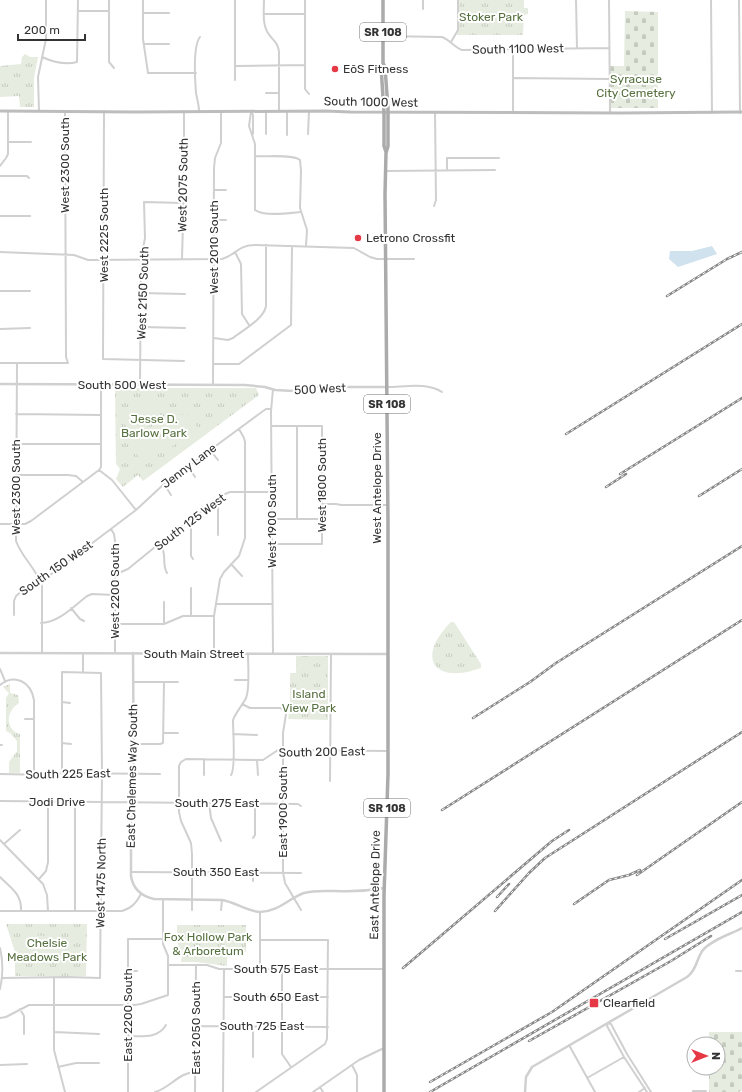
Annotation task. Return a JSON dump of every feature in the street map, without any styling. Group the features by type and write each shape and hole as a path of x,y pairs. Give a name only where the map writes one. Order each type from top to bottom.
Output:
{"main road":[{"name":"West Antelope Drive","path":"383,0 383,63 385,67 388,146 386,154 385,194 388,654"},
{"name":"South 1000 West","path":"0,110 279,110 513,113 741,112"},
{"name":"East Antelope Drive","path":"384,1092 384,888 388,797 388,654"}],"street":[{"path":"39,111 38,77 46,39 46,0"},
{"path":"42,57 68,63 77,62 78,0"},
{"path":"109,0 109,62 114,68"},
{"path":"143,0 142,31 148,73 196,73"},
{"path":"235,0 235,80"},
{"path":"264,0 265,25 268,33 277,43 279,48 279,110"},
{"path":"305,0 305,89 309,94"},
{"path":"423,0 423,9"},
{"path":"451,42 458,30 458,0"},
{"path":"576,0 577,48"},
{"path":"609,0 610,113"},
{"path":"711,0 712,113"},
{"path":"739,0 741,5 741,112"},
{"path":"78,11 109,11"},
{"path":"142,14 169,13"},
{"path":"264,14 305,14"},
{"name":"South 1100 West","path":"383,36 442,38 451,42 456,48 462,50 610,48"},
{"path":"199,111 196,93 196,73 197,41 200,37"},
{"path":"144,44 169,44"},
{"path":"513,50 513,113"},
{"path":"236,66 305,65"},
{"path":"514,78 609,79"},
{"path":"266,93 279,93"},
{"path":"251,110 253,115 253,135 255,144 255,208 262,213 300,212"},
{"path":"266,110 266,134"},
{"path":"0,166 8,154 8,111"},
{"name":"West 2300 South","path":"42,653 42,586 33,567 19,550 16,541 16,384 17,363 68,363 66,357 65,111"},
{"name":"West 2225 South","path":"104,111 103,359 141,360"},
{"name":"West 2075 South","path":"182,260 184,111"},
{"name":"West 2010 South","path":"213,384 214,162 221,143 221,111"},
{"path":"287,111 287,134"},
{"path":"308,134 309,111"},
{"path":"434,206 436,200 435,112"},
{"path":"8,142 31,142"},
{"path":"255,156 290,157 299,159 301,164 300,212 306,230 306,246"},
{"path":"447,170 447,158 499,158"},
{"path":"386,171 495,170"},
{"path":"0,176 27,176 29,178"},
{"path":"214,190 226,190"},
{"name":"West 2150 South","path":"140,384 141,259 145,238 144,202 183,203"},
{"path":"0,216 30,216"},
{"path":"214,220 226,220"},
{"path":"0,252 77,256 88,260 182,260 227,258 239,248 248,245 266,245 354,248 370,257 385,259 414,259"},
{"path":"214,338 231,339 265,312 266,245"},
{"path":"213,364 238,364 291,325 292,246"},
{"path":"235,252 241,264 242,314 249,325"},
{"path":"0,291 30,291"},
{"path":"141,293 185,294"},
{"path":"141,327 184,328"},
{"path":"0,329 30,328"},
{"path":"141,360 184,361"},
{"path":"0,363 17,363"},
{"name":"South 500 West","path":"0,384 245,385"},
{"path":"0,524 25,524 31,521 100,470 101,385"},
{"name":"500 West","path":"245,385 294,391 316,387 426,386 442,392"},
{"name":"West 1900 South","path":"272,654 271,409 273,389"},
{"name":"Jenny Lane","path":"111,529 136,510 164,484 188,466 259,414 271,409"},
{"path":"16,414 101,415"},
{"path":"271,426 297,426 297,519"},
{"name":"West 1800 South","path":"272,544 322,544 322,426 297,426"},
{"path":"214,654 214,616 220,579 224,572 239,556 245,538 245,442 238,429"},
{"path":"16,444 101,444"},
{"path":"210,450 218,460"},
{"path":"188,466 195,477"},
{"path":"100,470 112,480 136,510"},
{"path":"16,475 68,475 76,476 83,482"},
{"path":"164,484 171,494"},
{"name":"South 125 West","path":"115,572 121,572 128,569 214,501 230,492 272,492"},
{"path":"214,501 218,508 218,535"},
{"path":"322,504 336,504 341,506 388,505"},
{"path":"272,519 322,519"},
{"path":"188,521 191,527 191,556 193,559"},
{"name":"West 2200 South","path":"111,529 114,534 115,541 115,653"},
{"name":"South 150 West","path":"14,615 14,601 16,596 29,585 50,575 111,529"},
{"path":"160,544 164,550 164,569 166,573"},
{"path":"231,564 242,576"},
{"path":"191,588 191,616"},
{"path":"42,623 48,623 55,620 87,596 92,594 115,595"},
{"path":"164,602 164,624"},
{"path":"217,604 272,604"},
{"path":"71,608 80,619 84,621"},
{"path":"115,624 164,624 183,616 214,616"},
{"name":"South Main Street","path":"0,653 388,654"},
{"path":"62,773 62,672 83,673 83,653"},
{"name":"East Chelemes Way South","path":"133,653 133,803 130,831 131,872 132,884 141,894"},
{"path":"231,775 233,773 233,720 247,695 248,654"},
{"path":"330,781 331,654"},
{"path":"0,669 5,682"},
{"name":"West 1475 North","path":"54,977 100,978 102,802 101,673 83,673"},
{"path":"0,686 5,682 18,680 29,687 32,693 34,700 34,775"},
{"path":"235,680 248,680"},
{"path":"133,682 178,682"},
{"path":"133,744 163,743 164,682"},
{"path":"62,702 70,703"},
{"name":"East 1900 South","path":"242,704 250,708 280,708 285,710 286,714 283,733 283,872 285,883 301,910"},
{"path":"25,719 34,719"},
{"path":"164,733 178,733"},
{"path":"233,734 257,734"},
{"path":"62,743 71,744"},
{"name":"South 200 East","path":"179,803 180,766 181,762 186,759 263,760 274,752 283,750 388,751"},
{"path":"204,759 204,775"},
{"path":"257,760 258,775"},
{"name":"South 225 East","path":"0,774 160,774"},
{"name":"Jodi Drive","path":"0,801 133,803"},
{"path":"39,879 46,871 48,862 48,802"},
{"path":"75,802 75,911"},
{"name":"South 275 East","path":"133,803 298,804 301,806"},
{"path":"179,803 181,820 192,849 192,910"},
{"path":"209,803 211,818 220,841"},
{"path":"253,838 255,836 255,804"},
{"path":"4,844 20,830"},
{"path":"0,840 39,879 46,889 48,910"},
{"name":"South 350 East","path":"131,872 301,873"},
{"path":"253,872 253,881"},
{"path":"0,878 19,896 21,900 21,911"},
{"path":"0,911 122,911 129,909 135,904 141,894 148,898 163,900 229,901 247,910 260,912 269,911 304,893 314,891 363,891 384,888"},
{"path":"0,1018 6,1017 29,1005 128,1005 141,1004 168,995 168,956 164,948 163,939 163,900"},
{"path":"221,910 222,900"},
{"path":"260,912 260,969"},
{"path":"525,1092 526,1077 530,1069 687,977 694,970 704,949 742,928"},
{"name":"East 2200 South","path":"128,1092 128,939 163,939"},
{"path":"256,1092 325,1044 328,1039 328,940 260,940"},
{"path":"0,948 2,958 2,978 0,989"},
{"name":"South 575 East","path":"168,965 196,965 224,969 384,969"},
{"name":"East 2050 South","path":"195,1092 196,965"},
{"path":"223,1092 224,969"},
{"path":"282,969 282,1054 291,1067"},
{"path":"128,971 138,971"},
{"path":"736,971 742,971"},
{"path":"2,978 54,977 54,1050 65,1092"},
{"name":"South 650 East","path":"224,997 328,998"},
{"path":"20,1009 24,1016 24,1034"},
{"path":"608,1023 607,1026 624,1057 647,1092"},
{"path":"608,1023 611,1024 627,1054 652,1092"},
{"path":"128,1036 151,1036 164,1029 166,1025"},
{"name":"South 725 East","path":"196,1026 328,1027"},
{"path":"253,1026 253,1057"},
{"path":"54,1032 99,1034"},
{"path":"569,1046 595,1092"},
{"path":"313,1092 364,1057 384,1048"},
{"path":"587,1078 624,1057"},
{"path":"58,1067 76,1063 99,1063"},
{"path":"0,1065 27,1064"},
{"path":"352,1065 357,1075 357,1092"},
{"path":"155,1092 163,1089 188,1072 196,1072"},
{"path":"320,1087 323,1092"},
{"path":"639,1092 648,1087"},
{"path":"693,1092 706,1091"}],"green space":[{"name":"Stoker Park","path":"458,0 524,0 524,8 528,8 528,14 524,15 523,35 457,35"},
{"name":"Syracuse City Cemetery","path":"625,11 658,12 658,108 610,108 610,66 624,66"},
{"path":"25,54 30,57 38,57 34,78 34,107 20,107 19,96 0,97 0,66 21,64 22,57"},
{"name":"Jesse D. Barlow Park","path":"115,388 256,388 259,395 143,481 138,475 123,487 116,479 120,469 116,464"},
{"path":"148,399 151,399 160,413 159,415 161,418 132,436 122,420 135,412 134,408"},
{"path":"186,412 198,428 170,448 159,432"},
{"path":"152,431 163,447 142,462 131,446"},
{"path":"451,622 454,622 481,664 481,668 465,672 451,673 441,670 435,665 432,657 434,647 440,635"},
{"name":"Island View Park","path":"296,656 328,656 328,720 288,719 288,709 290,706 290,673 296,673"},
{"path":"10,684 10,693 18,695 19,703 14,707 10,714 9,721 11,728 16,733 20,734 20,773 9,773 9,762 17,751 17,741 10,733 6,731 6,698 9,693 3,687"},
{"name":"Chelsie Meadows Park","path":"6,924 87,924 86,976 15,976 15,952"},
{"name":"Fox Hollow Park & Arboretum","path":"177,925 246,925 246,952 227,952 227,966 196,962 181,962 182,953 177,942"},
{"path":"27,935 47,936 47,953 26,953"},
{"path":"709,1032 742,1032 742,1090 739,1092 709,1092 709,1076 726,1076 726,1036 709,1036"}],"water":[{"path":"712,246 717,254 678,267 669,259 670,251 692,251"}],"railway":[{"path":"667,296 727,259 742,252"},
{"path":"566,434 742,324"},
{"path":"620,474 742,398"},
{"path":"699,496 742,469"},
{"path":"606,487 626,474"},
{"path":"473,718 530,682 556,663 742,546"},
{"path":"442,810 742,620"},
{"path":"495,911 529,873 545,858 742,732"},
{"path":"637,875 742,802"},
{"path":"403,968 552,841 569,830"},
{"path":"574,904 609,880 629,875 640,870"},
{"path":"430,1082 552,1012 742,880"},
{"path":"497,897 509,884"},
{"path":"665,939 742,895"},
{"path":"430,1092 742,912"},
{"path":"529,1041 671,961 711,936"}],"place":[{"name":"EōS Fitness","path":"335,69"},
{"name":"Letrono Crossfit","path":"358,238"},
{"name":"Clearfield","path":"594,1003"}]}
